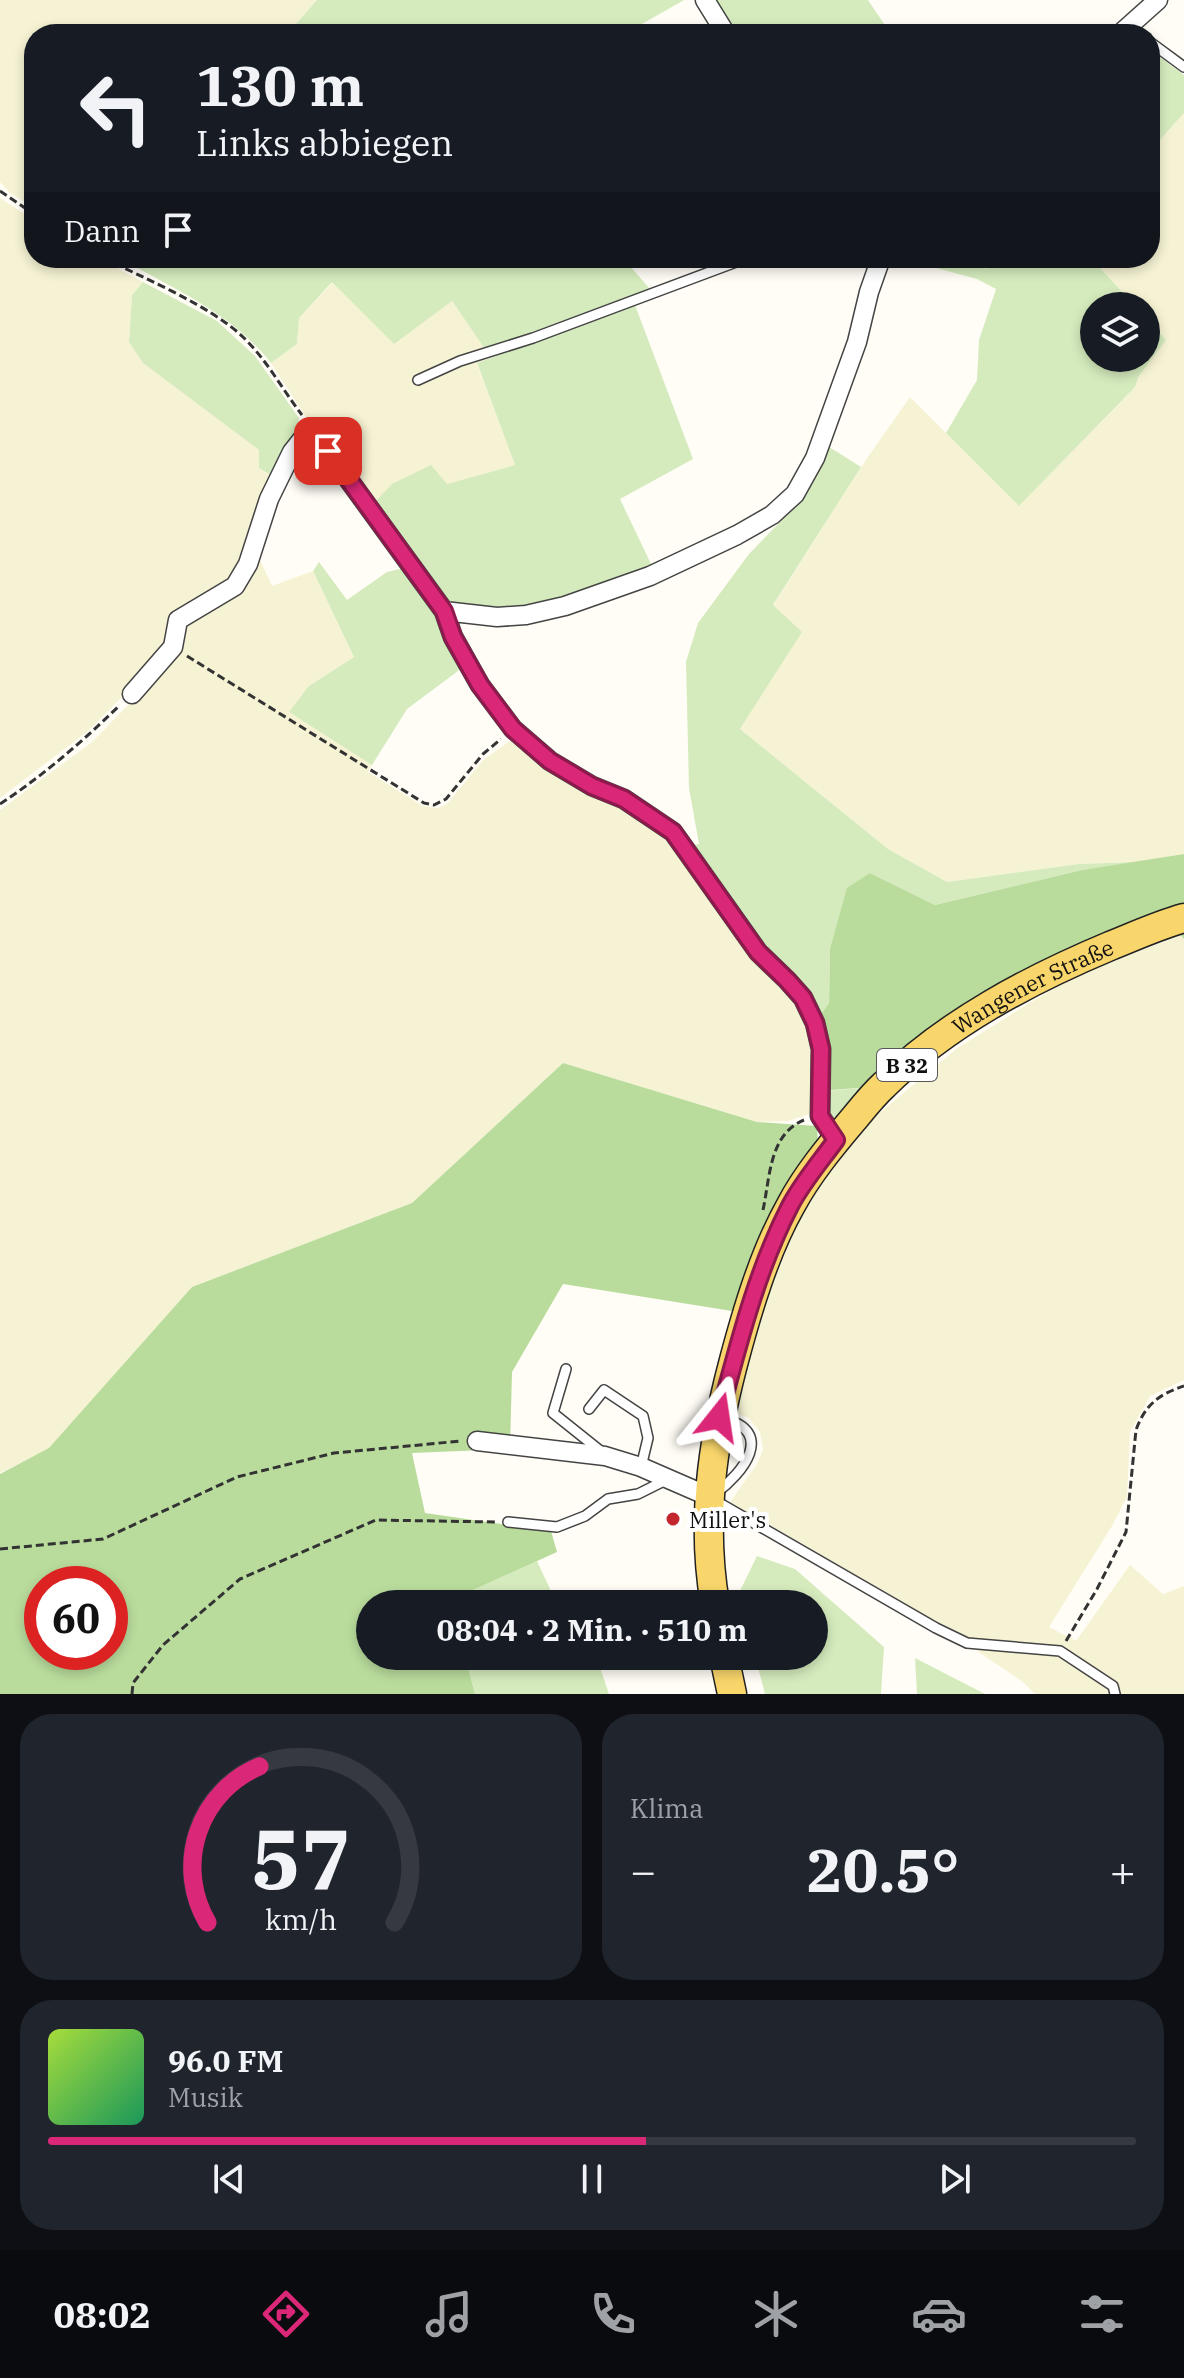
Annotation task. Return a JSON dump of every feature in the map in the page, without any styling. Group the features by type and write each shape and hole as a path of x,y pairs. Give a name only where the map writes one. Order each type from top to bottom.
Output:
{"main road":[{"name":"Wangener Straße","path":"712,1590 709,1498 719,1417 742,1329 772,1246 791,1205 836,1140 883,1086 923,1051 975,1014 1080,959 1184,918"},
{"path":"727,1670 732,1694"}],"street":[{"path":"705,0 720,24"},
{"path":"1136,24 1158,0"},
{"path":"444,611 497,617 526,615 565,606 650,576 772,515 795,494 815,458 857,342 877,268"},
{"path":"132,694 173,647 178,620 235,586 248,564 275,487 292,452 311,428 444,611 453,637 480,685 513,729 550,761 592,786 624,799 673,832 758,952 803,998 815,1023 821,1049 820,1116 836,1140"},
{"path":"477,1441 605,1456 641,1467 709,1498"}],"lane":[{"path":"1160,49 1184,67"},
{"path":"418,380 460,361 533,338 720,268"},
{"path":"566,1369 553,1413 605,1456"},
{"path":"589,1409 604,1390 643,1416 648,1438 641,1467"},
{"path":"508,1522 557,1527 585,1516 608,1499 638,1494 668,1479"},
{"path":"709,1498 967,1643 1060,1651 1113,1686 1115,1694"}],"path":[{"path":"0,191 24,207"},
{"path":"123,268 218,317 242,336 268,364 311,428"},
{"path":"173,647 424,803 434,805 446,799 483,754 513,729"},
{"path":"0,804 87,738 132,694"},
{"path":"1060,1651 1126,1532 1136,1430 1142,1414 1151,1402 1168,1391 1184,1386"},
{"path":"0,1549 103,1539 237,1477 334,1453 424,1443 477,1441"},
{"path":"132,1694 133,1683 163,1645 240,1579 376,1520 508,1522"}],"shaded area":[{"path":"0,0 317,0 296,24 24,24 24,202 0,182"},
{"path":"1184,113 1184,854 1137,862 1079,864 947,882 888,849 740,729 801,632 773,606 861,467 910,397 1019,506 1135,387 1142,372 1160,372 1160,347 1165,340 1160,334 1160,292 1122,292 1100,268 1160,268 1160,140"},
{"path":"0,198 24,214 24,268 117,268 143,282 132,295 129,342 143,363 259,450 281,481 257,553 272,586 313,571 354,657 309,686 372,765 368,772 423,806 438,808 448,803 483,760 510,741 626,810 677,848 794,998 805,1019 816,1082 813,1113 788,1121 757,1122 563,1063 412,1203 192,1287 49,1449 0,1473 0,810 91,743 136,697 129,690 88,731 0,798"},
{"path":"333,282 452,301 491,357 477,364 515,465 372,505 304,414 271,363 297,344 299,318"},
{"path":"1181,935 1184,939 1184,1380 1150,1396 1130,1432 1127,1497 1049,1627 1076,1641 1130,1565 1163,1594 1184,1586 1184,1694 1035,1694 1022,1681 906,1604 730,1502 757,1464 763,1449 760,1432 749,1418 736,1413 734,1409 762,1310 796,1227 821,1180 864,1126 956,1049 1033,1001 1075,976"}],"green space":[{"path":"317,0 684,0 642,24 296,24"},
{"path":"712,0 868,0 884,24 726,24"},
{"path":"1160,57 1184,75 1184,113 1160,140"},
{"path":"138,268 632,268 650,289 485,349 452,301 394,344 332,282 299,318 297,344 271,363 238,330"},
{"path":"936,268 1100,268 1122,292 1080,292 1080,372 1142,372 1135,387 1019,506 946,433 977,380 979,340 996,289 977,279"},
{"path":"143,282 217,321 255,356 299,418 297,433 273,476 259,468 259,450 143,363 129,342 132,295"},
{"path":"635,305 693,459 620,499 652,566 562,600 492,613 452,603 439,593 372,505 392,484 431,465 447,484 515,465 477,363"},
{"path":"1160,334 1166,340 1160,348"},
{"path":"826,445 861,467 773,605 802,632 740,729 888,849 947,882 1079,864 1137,862 1082,870 935,905 870,873 830,949 829,1003 820,1016 758,944 688,846 699,844 689,788 686,662 698,623 749,554 780,522 806,485"},
{"path":"319,562 347,600 387,572 408,567 433,606 462,668 407,709 372,765 289,712 309,686 354,657 313,571"},
{"path":"1184,854 1184,939 1170,922 1080,959 883,1086 819,1091 815,1023 829,1003 830,949 847,888 870,873 935,905 1082,870"},
{"path":"563,1063 757,1122 817,1126 818,1144 732,1311 563,1284 512,1372 510,1449 412,1453 425,1513 551,1531 557,1552 473,1590 356,1590 356,1670 469,1670 475,1694 0,1694 0,1474 49,1448 192,1287 412,1203"},
{"path":"872,1087 839,1122 829,1117 825,1091"},
{"path":"757,1556 795,1569 819,1590 740,1590"},
{"path":"537,1561 550,1590 473,1590"},
{"path":"828,1598 884,1647 881,1694 765,1694 759,1670 828,1670"},
{"path":"915,1658 985,1694 917,1694"},
{"path":"469,1670 601,1670 609,1694 475,1694"}],"place":[{"name":"Miller's","path":"673,1519"}],"route":[{"path":"328,451 444,611 453,637 480,685 513,729 550,761 592,786 624,799 673,832 758,952 803,998 815,1023 821,1049 820,1116 836,1140 806,1180 772,1246 742,1329 719,1417"}]}
